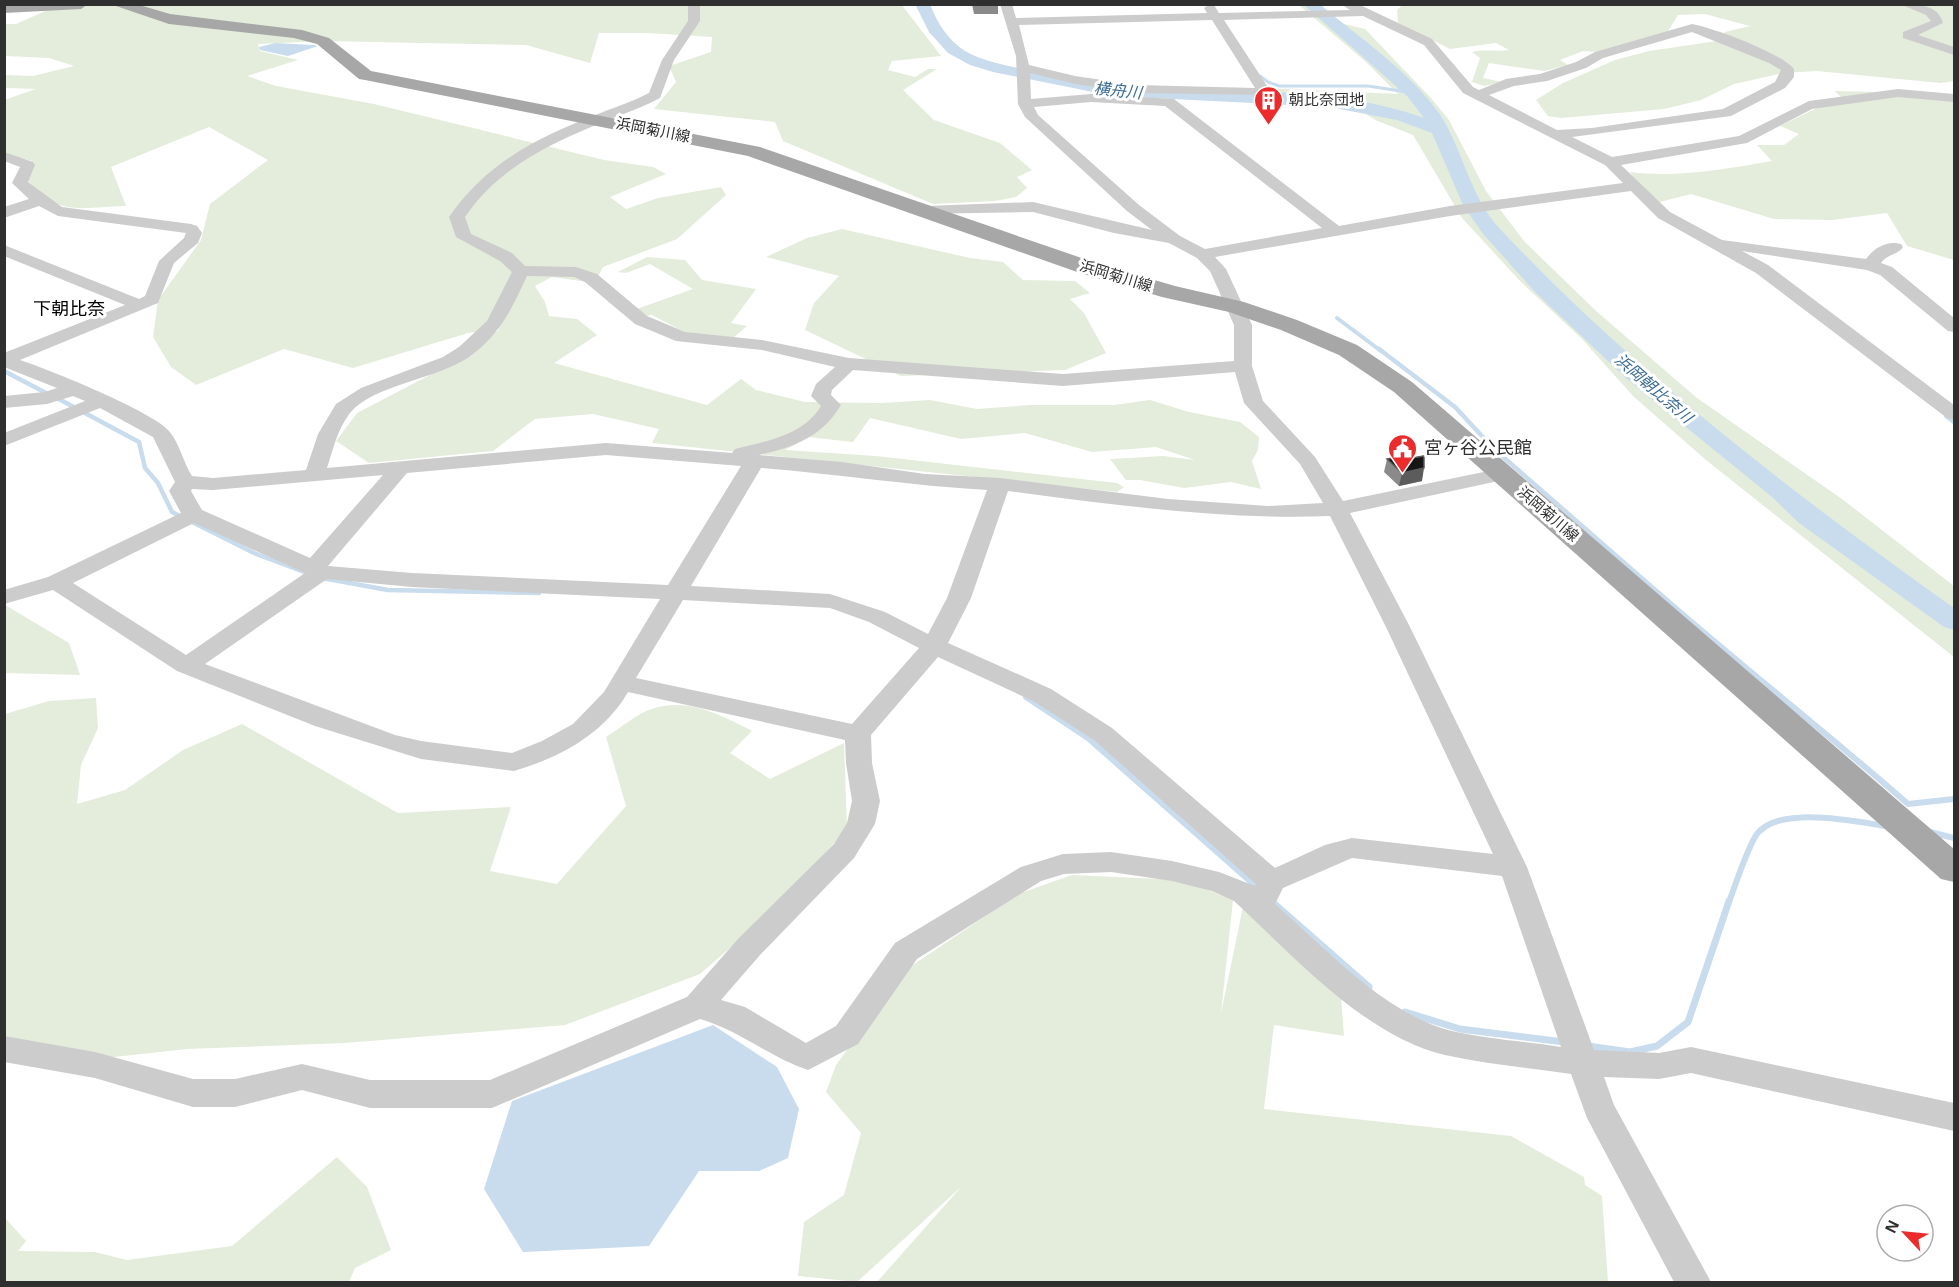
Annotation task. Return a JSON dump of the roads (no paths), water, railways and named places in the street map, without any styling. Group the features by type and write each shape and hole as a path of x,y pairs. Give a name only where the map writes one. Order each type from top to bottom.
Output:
{"main road":[{"path":"4,9 81,4"},
{"name":"浜岡菊川線","path":"117,4 169,20 296,33 330,45 365,75 753,151 1088,268 1170,292 1236,307 1327,339 1377,368 1403,387 1954,869"}],"street":[{"path":"694,4 697,12 693,23 664,67 662,81 655,95 501,165 468,197 457,217 464,237 506,257 521,271 576,272 591,278 641,320 682,337 762,345 849,364 1063,381 1243,366"},
{"path":"1006,4 1024,73 1025,104 1032,117 1043,130 1133,208 1174,239 1203,254 1218,269 1243,325 1243,366 1254,403 1308,461 1337,509 1514,867 1599,1108 1693,1282"},
{"path":"1024,73 1137,89 1264,92 1219,17 1208,4"},
{"path":"1906,4 1930,12 1938,20 1929,28 1907,35 1954,51"},
{"path":"1011,22 1311,15 1342,10 1362,13 1428,42 1457,79 1478,95 1610,162 1664,215 1762,269 1954,414"},
{"path":"1478,95 1511,82 1542,78 1581,65 1599,55 1692,28 1704,30 1788,69 1787,77 1780,85 1736,108 1651,125 1592,132 1556,133"},
{"path":"1610,162 1756,136 1797,109 1809,105 1898,93 1954,98"},
{"path":"1025,104 1091,98 1169,102 1337,232"},
{"path":"1736,108 1775,123"},
{"path":"4,156 28,165 20,183 40,200 58,211 191,229 194,233 192,240 167,261 152,299 5,361"},
{"path":"1203,254 1450,211 1633,186"},
{"path":"4,213 40,200"},
{"path":"926,211 1033,207 1114,228 1174,239"},
{"path":"1717,243 1870,265 1886,271 1954,327"},
{"path":"1870,265 1879,253 1895,247"},
{"path":"4,250 140,304"},
{"path":"314,475 328,434 344,408 368,392 450,361 466,351 495,324 521,271"},
{"path":"5,361 88,406 161,434 179,474 186,482 213,484 606,449 842,468 925,480 1000,484 1226,510 1268,512 1337,509 1503,474"},
{"path":"726,457 806,434 825,420 831,405 821,396 823,388 849,364"},
{"path":"4,402 61,393"},
{"path":"4,440 88,406"},
{"path":"56,582 186,666 230,685 389,742 422,750 514,762 551,747 582,730 613,697 755,460"},
{"path":"186,666 317,574 401,467"},
{"path":"186,482 180,491 185,504 186,518"},
{"path":"4,1049 95,1065 193,1093 235,1093 302,1077 370,1094 492,1094 698,1006 749,947 844,851 861,825 866,801 858,763 858,734 934,646 959,598 1000,484"},
{"path":"4,597 56,582 186,518 317,574 830,601 877,616 934,646 1042,695 1103,734 1266,893 1350,989 1399,1023 1444,1042 1583,1063 1659,1066 1691,1060 1954,1117"},
{"path":"621,683 858,734"},
{"path":"698,1006 734,1016 788,1049 808,1057 847,1035 906,951 1031,874 1063,864 1111,862 1172,871 1219,882 1244,893 1266,893 1335,852 1352,848 1514,867"}],"water":[{"path":"275,43 318,46 288,56 260,50 259,47"},
{"path":"713,1025 777,1067 799,1109 788,1158 759,1171 699,1171 649,1246 523,1252 484,1189 512,1101"}],"waterway":[{"name":"横舟川","path":"922,4 932,25 954,50 976,62 993,67 1113,91 1292,98 1367,107 1403,116 1438,129"},
{"name":"浜岡朝比奈川","path":"1310,4 1414,93"},
{"path":"1260,76 1279,86 1368,86 1414,93 1415,97"},
{"name":"浜岡朝比奈川","path":"1415,97 1431,115 1446,142 1473,205 1490,230 1544,288 1636,375 1781,491 1809,517 1954,621"},
{"path":"1337,318 1381,351"},
{"path":"1379,349 1455,407 1493,448 1661,595"},
{"path":"4,371 48,394"},
{"path":"57,398 139,442 145,468 158,483 172,512 254,553 307,573"},
{"path":"1946,416 1954,422"},
{"path":"322,578 388,590 539,593"},
{"path":"1659,594 1908,804 1954,799"},
{"path":"1026,697 1088,738 1259,889"},
{"path":"1729,902 1751,845 1765,827 1779,821 1816,817 1885,826"},
{"path":"1930,832 1954,838"},
{"path":"1271,901 1369,987"},
{"path":"1588,1046 1630,1052 1657,1046 1688,1022 1729,901"},
{"path":"1405,1012 1460,1029 1564,1042"}],"place":[{"name":"朝比奈団地","path":"1268,126"},
{"name":"宮ヶ谷公民館","path":"1403,474"}],"district":[{"name":"下朝比奈","path":"69,309"}]}
